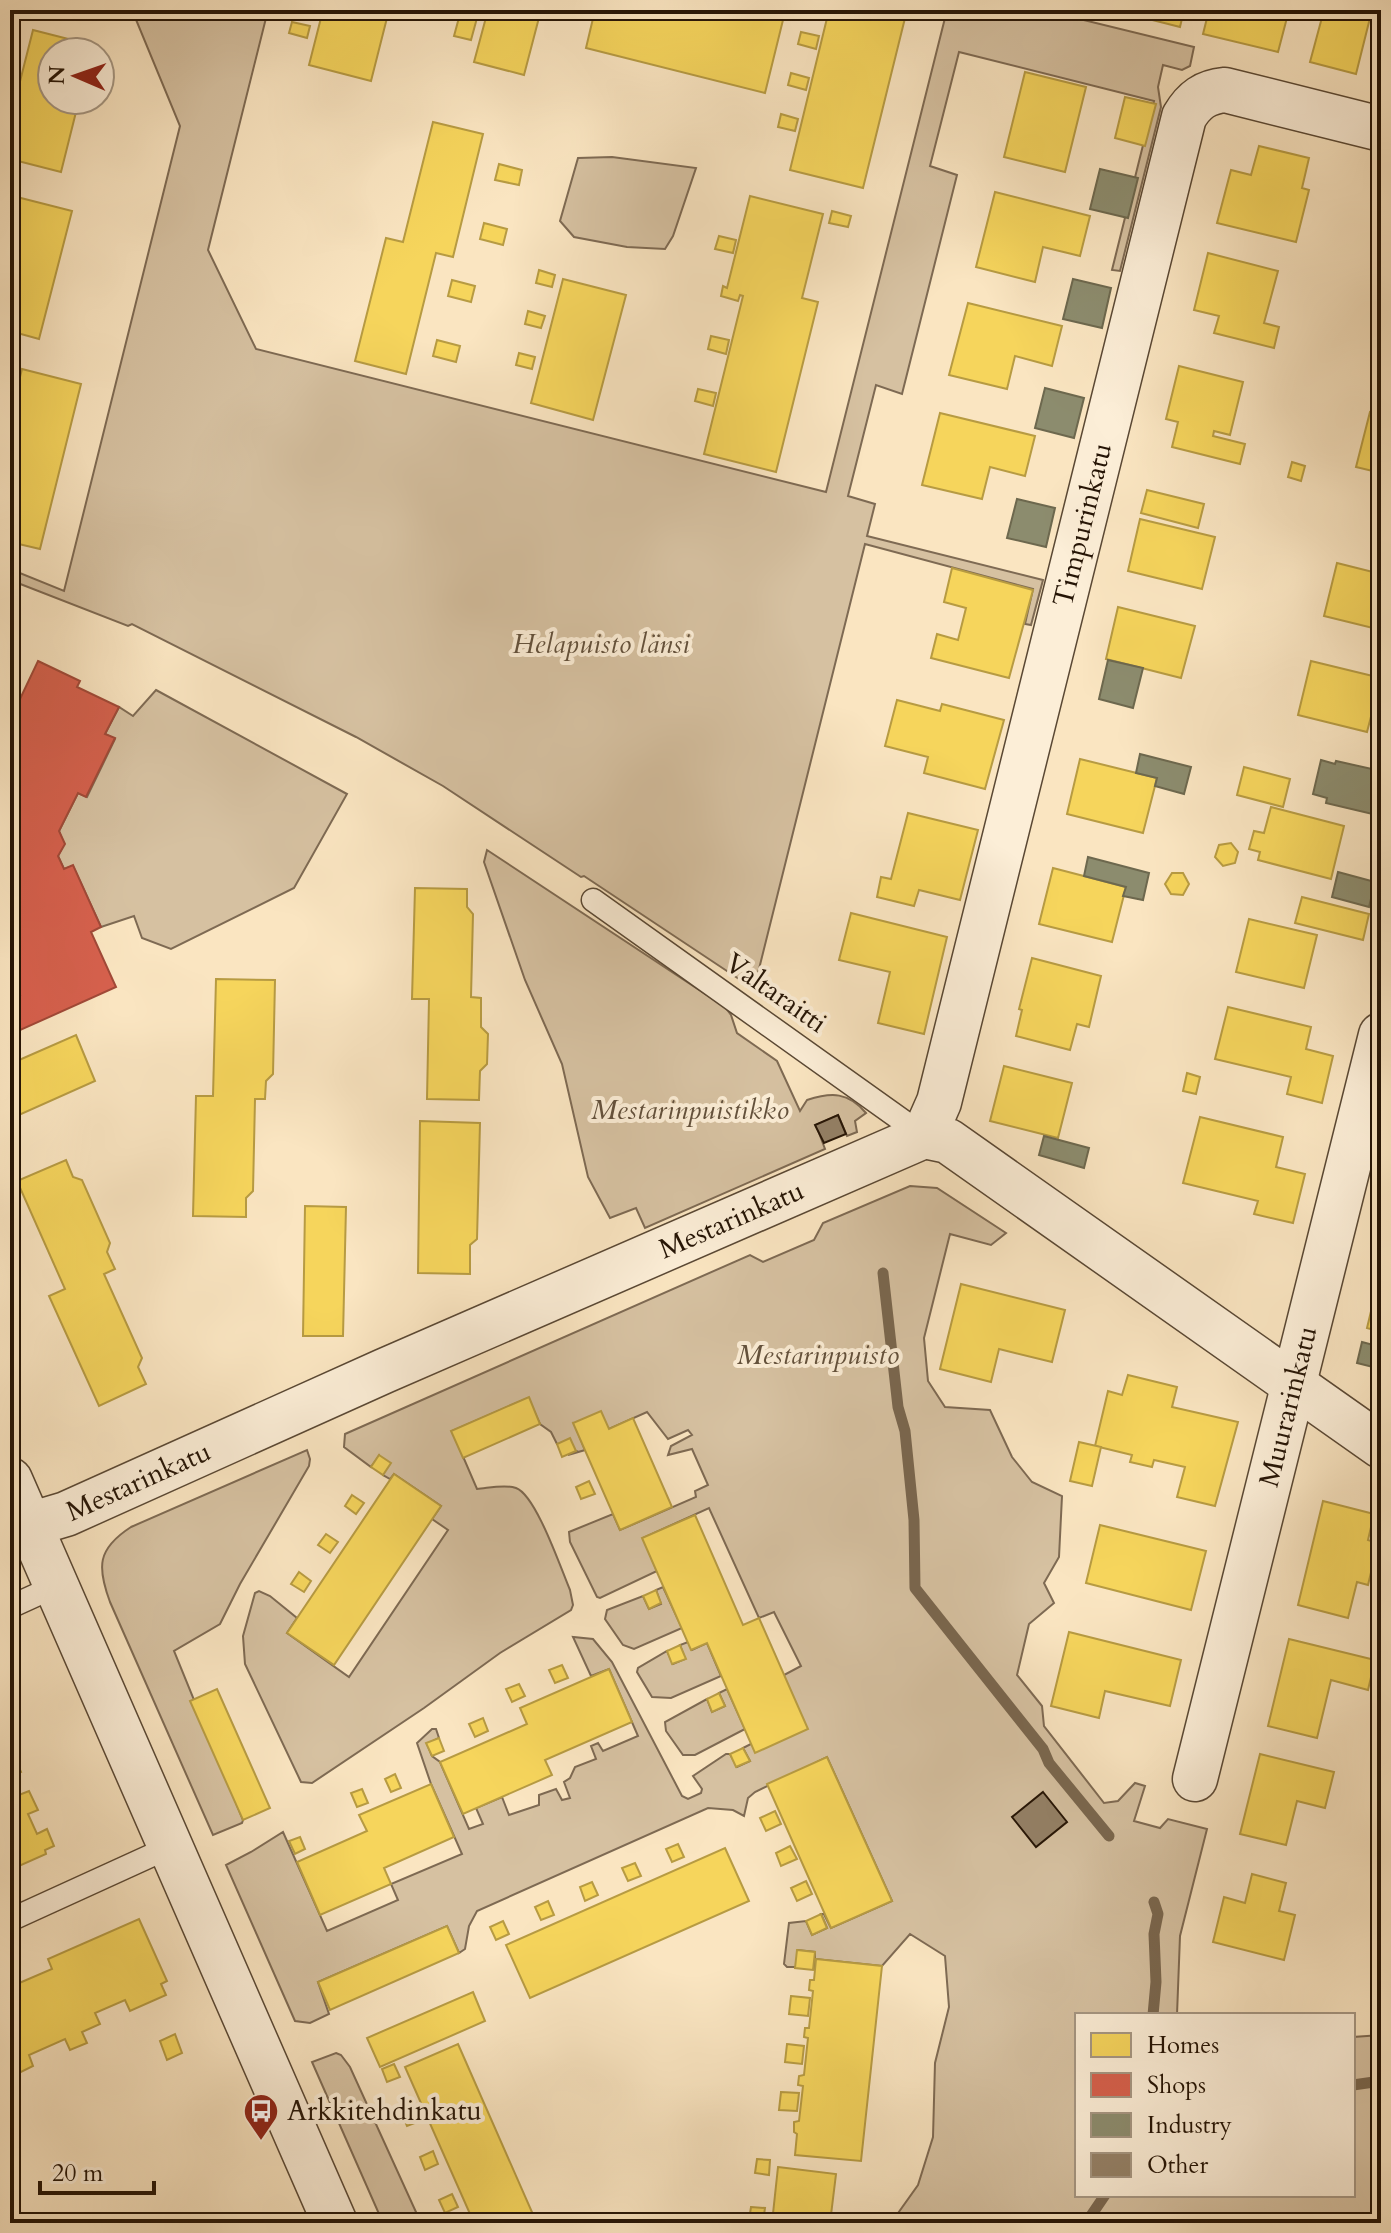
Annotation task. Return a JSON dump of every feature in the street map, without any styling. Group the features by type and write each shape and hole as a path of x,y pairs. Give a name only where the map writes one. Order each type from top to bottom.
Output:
{"street":[{"name":"Timpurinkatu","path":"924,1136 939,1102 1184,117 1199,98 1225,90 1381,129"},
{"name":"Muurarinkatu","path":"1195,1779 1381,1035"},
{"path":"924,1136 948,1141 1381,1446"},
{"name":"Mestarinkatu","path":"29,1525 66,1514 691,1236 924,1136"},
{"path":"10,1480 335,2223"}],"lane":[{"name":"Valtaraitti","path":"593,900 924,1136"},
{"path":"10,1607 56,1586"},
{"path":"10,1920 170,1847"}],"green space":[{"name":"Helapuisto länsi","path":"132,10 268,10 208,250 256,349 826,492 947,10 1063,10 1063,15 1194,47 1190,66 1182,70 1163,65 1158,87 1161,107 1120,271 1112,270 1154,101 959,52 930,166 957,175 902,394 876,385 848,496 875,504 867,536 1043,580 1031,625 1025,624 1033,589 865,544 754,989 443,786 356,737 132,624 128,626 10,580 10,569 64,591 180,126"},
{"path":"612,157 696,168 673,236 665,249 627,247 574,237 560,221 578,158"},
{"path":"156,690 347,794 294,888 171,949 142,938 134,916 101,927 73,866 64,869 58,856 64,844 59,831 78,793 87,797 115,739 105,734 119,707 133,716"},
{"name":"Mestarinpuistikko","path":"487,850 725,1007 737,1033 777,1061 800,1111 807,1100 824,1096 839,1096 853,1101 866,1113 855,1121 857,1132 847,1136 838,1115 816,1125 825,1149 645,1228 636,1208 610,1218 588,1177 562,1064 525,980 484,862"},
{"name":"Mestarinpuisto","path":"910,1186 937,1188 1006,1233 991,1245 950,1234 924,1338 928,1381 945,1407 990,1410 1012,1457 1032,1482 1062,1496 1059,1557 1044,1583 1054,1603 1029,1624 1017,1675 1042,1706 1044,1726 1104,1803 1118,1801 1135,1783 1145,1786 1134,1821 1160,1828 1168,1819 1207,1829 1180,1936 1177,2013 1075,2013 1075,2197 1355,2197 1355,2037 1381,2035 1381,2223 891,2223 918,2185 933,2137 935,2063 949,2007 945,1956 910,1934 882,1966 816,1959 815,1970 815,1952 798,1950 796,1967 784,1964 789,1923 806,1921 812,1935 827,1928 821,1914 824,1914 831,1928 892,1901 827,1757 755,1792 748,1798 744,1816 733,1810 708,1808 477,1911 469,1926 465,1949 459,1953 447,1926 318,1982 329,2014 310,2023 295,2021 226,1865 283,1832 327,1931 398,1900 391,1884 462,1854 431,1784 417,1743 432,1729 436,1729 439,1738 427,1744 432,1756 440,1762 469,1829 483,1824 476,1808 502,1797 509,1815 539,1805 539,1795 556,1789 562,1800 570,1798 564,1782 570,1778 575,1767 596,1759 591,1746 598,1743 603,1751 638,1736 609,1669 591,1676 573,1637 593,1639 612,1662 682,1796 688,1799 701,1793 702,1789 693,1776 726,1754 730,1754 737,1767 750,1761 743,1748 751,1744 784,1675 801,1666 774,1612 759,1618 709,1508 643,1538 657,1571 597,1597 570,1542 569,1532 613,1514 620,1530 696,1497 695,1491 708,1485 692,1449 668,1455 671,1446 692,1435 688,1430 668,1439 647,1412 609,1429 574,1423 585,1450 568,1455 576,1451 557,1444 551,1432 540,1424 528,1398 452,1431 477,1489 516,1488 532,1504 570,1590 571,1610 500,1653 312,1783 301,1782 245,1664 243,1636 255,1593 259,1591 270,1596 297,1618 287,1633 349,1677 448,1530 432,1519 441,1506 394,1474 390,1479 383,1475 379,1456 371,1467 344,1447 345,1434 750,1255 763,1262 814,1240 823,1223"},
{"path":"307,1450 309,1466 220,1624 174,1651 243,1820 213,1835 110,1602 103,1579 103,1560 112,1543 131,1527"},
{"path":"663,1587 682,1628 634,1649 623,1645 605,1619 607,1610 643,1596 649,1609 661,1604 656,1590"},
{"path":"688,1642 692,1650 707,1643 721,1676 671,1698 652,1697 637,1672 638,1668 667,1651 673,1664 685,1659 680,1645"},
{"path":"727,1689 745,1729 695,1755 683,1755 666,1731 665,1722 707,1699 712,1712 725,1706 719,1693"},
{"path":"336,2053 350,2067 421,2223 383,2223 312,2062"}],"building: Homes":[{"path":"323,10 389,10 371,81 309,65"},
{"path":"488,10 541,10 524,75 474,62"},
{"path":"595,10 745,10 783,20 765,93 586,48"},
{"path":"829,10 907,10 863,188 790,170"},
{"path":"1113,10 1184,10 1180,27"},
{"path":"1209,10 1289,10 1278,52 1203,34"},
{"path":"1324,10 1372,10 1356,74 1310,62"},
{"path":"460,14 477,18 471,40 454,36"},
{"path":"292,22 310,26 307,38 289,33"},
{"path":"33,30 57,36 36,36 36,116 75,116 61,172 10,159 10,121"},
{"path":"801,32 819,36 816,49 798,44"},
{"path":"1025,72 1086,87 1065,172 1004,157"},
{"path":"791,73 809,78 806,90 788,85"},
{"path":"1125,97 1156,104 1145,146 1115,138"},
{"path":"781,114 798,119 795,131 778,127"},
{"path":"433,122 483,134 453,257 436,253 406,374 355,361 386,238 403,242"},
{"path":"1259,146 1309,158 1302,188 1309,190 1296,242 1217,223 1231,170 1251,175"},
{"path":"499,164 522,170 519,185 495,180"},
{"path":"995,192 1090,216 1080,256 1043,247 1035,282 976,267"},
{"path":"13,196 72,211 39,339 10,331 10,207"},
{"path":"750,196 823,214 802,298 818,302 776,472 704,454 743,296 740,295 738,301 721,296 723,286 727,288"},
{"path":"832,211 851,216 848,227 829,223"},
{"path":"484,223 507,229 503,245 480,239"},
{"path":"719,236 736,240 733,253 715,249"},
{"path":"1208,253 1278,271 1264,323 1279,327 1274,348 1214,333 1219,316 1194,310"},
{"path":"539,270 555,275 552,287 536,283"},
{"path":"563,279 626,295 593,420 531,403"},
{"path":"452,280 475,286 471,302 448,296"},
{"path":"968,303 1062,326 1052,366 1015,356 1007,389 949,375"},
{"path":"528,311 545,316 541,328 525,324"},
{"path":"711,336 729,340 726,354 708,349"},
{"path":"437,340 460,346 456,362 433,356"},
{"path":"519,353 535,357 532,369 516,365"},
{"path":"1179,366 1243,382 1230,435 1214,431 1213,436 1245,444 1240,464 1172,447 1178,422 1166,419"},
{"path":"22,369 81,384 40,549 10,542 10,417"},
{"path":"698,389 716,393 713,406 695,401"},
{"path":"1370,412 1381,414 1381,473 1356,467"},
{"path":"940,413 1035,436 1025,476 990,467 982,499 922,485"},
{"path":"1292,462 1305,466 1301,481 1288,477"},
{"path":"1147,490 1204,504 1198,528 1141,513"},
{"path":"1140,519 1215,537 1202,589 1128,571"},
{"path":"1337,563 1381,574 1381,630 1324,616"},
{"path":"952,568 1033,590 1009,678 931,658 937,634 958,640 966,608 944,602"},
{"path":"1118,607 1195,626 1181,678 1106,659"},
{"path":"1311,661 1381,678 1367,732 1298,715"},
{"path":"897,700 940,711 942,704 1004,720 985,789 924,773 928,757 885,746"},
{"path":"1080,759 1157,778 1143,833 1067,814"},
{"path":"1244,767 1290,779 1283,807 1237,795"},
{"path":"1271,807 1344,826 1331,879 1258,860 1260,852 1249,849 1254,831 1264,833"},
{"path":"908,813 978,830 960,900 919,890 914,906 877,897 881,877 891,879"},
{"path":"1231,843 1238,852 1235,863 1223,866 1215,857 1219,845"},
{"path":"1053,868 1126,887 1112,942 1039,924"},
{"path":"1172,873 1183,873 1189,884 1183,895 1171,894 1165,884"},
{"path":"415,888 467,889 467,907 473,914 471,997 481,998 481,1027 488,1034 487,1064 480,1071 479,1100 427,1099 429,999 412,999"},
{"path":"1302,897 1369,914 1363,940 1295,923"},
{"path":"851,913 947,937 924,1034 878,1023 890,972 839,960"},
{"path":"1249,919 1317,935 1304,988 1236,972"},
{"path":"1032,958 1101,976 1089,1027 1077,1024 1070,1050 1016,1036 1022,1010 1019,1009"},
{"path":"216,979 275,980 273,1074 266,1081 265,1099 255,1099 253,1191 246,1198 246,1217 193,1216 196,1096 213,1096"},
{"path":"1228,1007 1311,1027 1306,1049 1333,1056 1322,1103 1287,1094 1291,1077 1215,1059"},
{"path":"76,1035 95,1081 10,1119 10,1064"},
{"path":"1004,1066 1072,1083 1058,1138 990,1121"},
{"path":"1187,1073 1200,1077 1196,1094 1183,1091"},
{"path":"1200,1117 1283,1137 1276,1167 1305,1174 1293,1223 1254,1214 1258,1201 1183,1183"},
{"path":"420,1121 480,1123 477,1239 470,1245 470,1274 418,1273"},
{"path":"66,1160 73,1177 82,1180 110,1243 107,1252 115,1269 104,1274 142,1358 138,1367 146,1384 99,1406 49,1296 65,1289 17,1181"},
{"path":"305,1206 346,1207 343,1336 303,1336"},
{"path":"1378,1282 1381,1283 1381,1332 1367,1328"},
{"path":"961,1284 1065,1310 1052,1362 999,1349 991,1382 940,1369"},
{"path":"1128,1375 1177,1387 1172,1407 1238,1422 1215,1506 1177,1497 1185,1467 1154,1460 1152,1467 1130,1462 1132,1455 1095,1446 1108,1391 1122,1395"},
{"path":"529,1397 540,1424 463,1458 451,1431"},
{"path":"601,1411 609,1429 633,1418 672,1507 620,1530 573,1423"},
{"path":"570,1438 576,1451 562,1457 557,1444"},
{"path":"1079,1442 1101,1447 1092,1486 1070,1481"},
{"path":"379,1455 391,1463 383,1475 371,1467"},
{"path":"394,1474 441,1506 334,1665 287,1633"},
{"path":"589,1481 595,1494 581,1499 576,1487"},
{"path":"352,1495 364,1503 356,1514 345,1506"},
{"path":"1323,1501 1374,1514 1368,1540 1378,1543 1368,1585 1357,1582 1348,1618 1298,1605"},
{"path":"695,1515 743,1625 759,1618 808,1729 755,1753 707,1643 691,1650 642,1538"},
{"path":"1100,1525 1206,1551 1191,1610 1086,1583"},
{"path":"326,1534 338,1542 330,1553 318,1545"},
{"path":"299,1572 311,1581 304,1592 291,1584"},
{"path":"656,1590 661,1603 649,1609 643,1596"},
{"path":"1069,1632 1181,1660 1170,1706 1105,1691 1099,1718 1051,1706"},
{"path":"1289,1639 1375,1660 1368,1690 1331,1680 1317,1738 1268,1726"},
{"path":"680,1645 686,1659 672,1664 667,1651"},
{"path":"562,1665 568,1678 555,1683 549,1670"},
{"path":"609,1669 632,1722 545,1760 552,1775 463,1814 440,1762 527,1724 520,1708"},
{"path":"519,1684 525,1696 512,1702 506,1689"},
{"path":"217,1689 270,1808 243,1820 190,1701"},
{"path":"719,1693 725,1706 712,1712 707,1699"},
{"path":"483,1718 488,1731 475,1737 469,1724"},
{"path":"439,1738 444,1751 432,1756 426,1743"},
{"path":"10,1748 21,1772 11,1776 19,1795 29,1791 38,1810 28,1814 37,1834 47,1829 54,1846 45,1850 46,1854 10,1870"},
{"path":"743,1748 750,1761 736,1767 730,1754"},
{"path":"1260,1754 1334,1772 1325,1808 1297,1801 1286,1845 1240,1834"},
{"path":"827,1757 892,1901 831,1928 767,1784"},
{"path":"395,1774 401,1788 391,1792 385,1779"},
{"path":"431,1784 454,1837 384,1868 391,1884 320,1915 297,1862 367,1831 359,1815"},
{"path":"362,1789 368,1803 357,1807 351,1793"},
{"path":"775,1811 781,1824 766,1831 760,1818"},
{"path":"300,1837 305,1849 295,1854 289,1841"},
{"path":"678,1844 684,1857 672,1862 666,1849"},
{"path":"790,1846 797,1859 781,1866 776,1853"},
{"path":"725,1848 749,1901 530,1998 506,1945"},
{"path":"635,1863 641,1876 628,1881 622,1868"},
{"path":"1252,1874 1286,1883 1279,1911 1295,1915 1284,1960 1213,1942 1224,1897 1245,1903"},
{"path":"806,1881 812,1894 797,1901 791,1888"},
{"path":"592,1882 598,1895 585,1901 580,1887"},
{"path":"548,1901 554,1915 541,1920 535,1907"},
{"path":"821,1914 827,1928 812,1935 806,1921"},
{"path":"139,1919 167,1981 161,1984 166,1995 130,2011 125,2000 95,2013 100,2024 82,2032 87,2043 70,2050 65,2039 29,2055 33,2066 17,2074 10,2064 10,1987 52,1969 48,1959"},
{"path":"503,1921 509,1934 496,1940 490,1927"},
{"path":"447,1926 459,1953 330,2010 318,1982"},
{"path":"797,1950 815,1952 813,1970 795,1968"},
{"path":"816,1959 882,1966 861,2161 795,2155 797,2134 794,2132 794,2122 799,2121 803,2086 798,2085 799,2076 804,2075 808,2038 804,2037 805,2028 809,2028 813,1991 809,1990 810,1980 814,1980"},
{"path":"473,1992 485,2021 380,2067 367,2038"},
{"path":"791,1996 810,1998 808,2016 789,2014"},
{"path":"175,2034 182,2053 167,2060 160,2041"},
{"path":"458,2044 535,2219 525,2223 474,2223 405,2067"},
{"path":"787,2044 804,2046 802,2064 785,2062"},
{"path":"394,2064 400,2077 387,2082 382,2069"},
{"path":"781,2092 799,2093 797,2111 779,2110"},
{"path":"414,2108 420,2121 407,2126 402,2114"},
{"path":"433,2151 438,2164 425,2170 420,2157"},
{"path":"757,2159 770,2160 769,2175 755,2173"},
{"path":"778,2167 836,2174 830,2223 772,2223"},
{"path":"452,2194 458,2207 445,2213 439,2200"},
{"path":"751,2207 765,2208 763,2222 749,2220"}],"building: Shops":[{"path":"38,661 80,681 77,687 119,707 105,734 115,738 86,797 78,793 59,831 65,844 58,856 64,869 73,865 101,927 91,932 116,987 18,1031 10,1013 10,999 20,995 10,974 10,720"}],"building: Industry":[{"path":"1100,169 1138,178 1128,218 1090,209"},
{"path":"1073,279 1111,288 1102,328 1063,319"},
{"path":"1045,388 1084,398 1074,438 1035,428"},
{"path":"1017,499 1055,508 1046,547 1007,538"},
{"path":"1108,660 1143,668 1133,708 1099,699"},
{"path":"1140,754 1191,767 1184,794 1155,786 1157,778 1136,773"},
{"path":"1321,760 1381,771 1381,816 1326,803 1327,798 1313,794"},
{"path":"1088,857 1149,873 1143,900 1123,896 1126,887 1084,876"},
{"path":"1338,872 1375,882 1369,907 1332,897"},
{"path":"1044,1136 1089,1148 1084,1168 1039,1155"},
{"path":"1362,1342 1381,1347 1381,1369 1357,1363"}],"building: Other":[{"path":"838,1115 846,1134 824,1143 815,1125"},
{"path":"1043,1792 1067,1822 1036,1847 1012,1817"}],"waterway":[{"path":"883,1273 898,1407 905,1431 914,1520 915,1588 1109,1836"},
{"path":"1153,2013 1156,1982 1154,1934 1158,1914 1154,1902"},
{"path":"1355,2085 1381,2081"},
{"path":"1086,2223 1104,2197"}],"place":[{"name":"Arkkitehdinkatu","path":"261,2142"}]}
